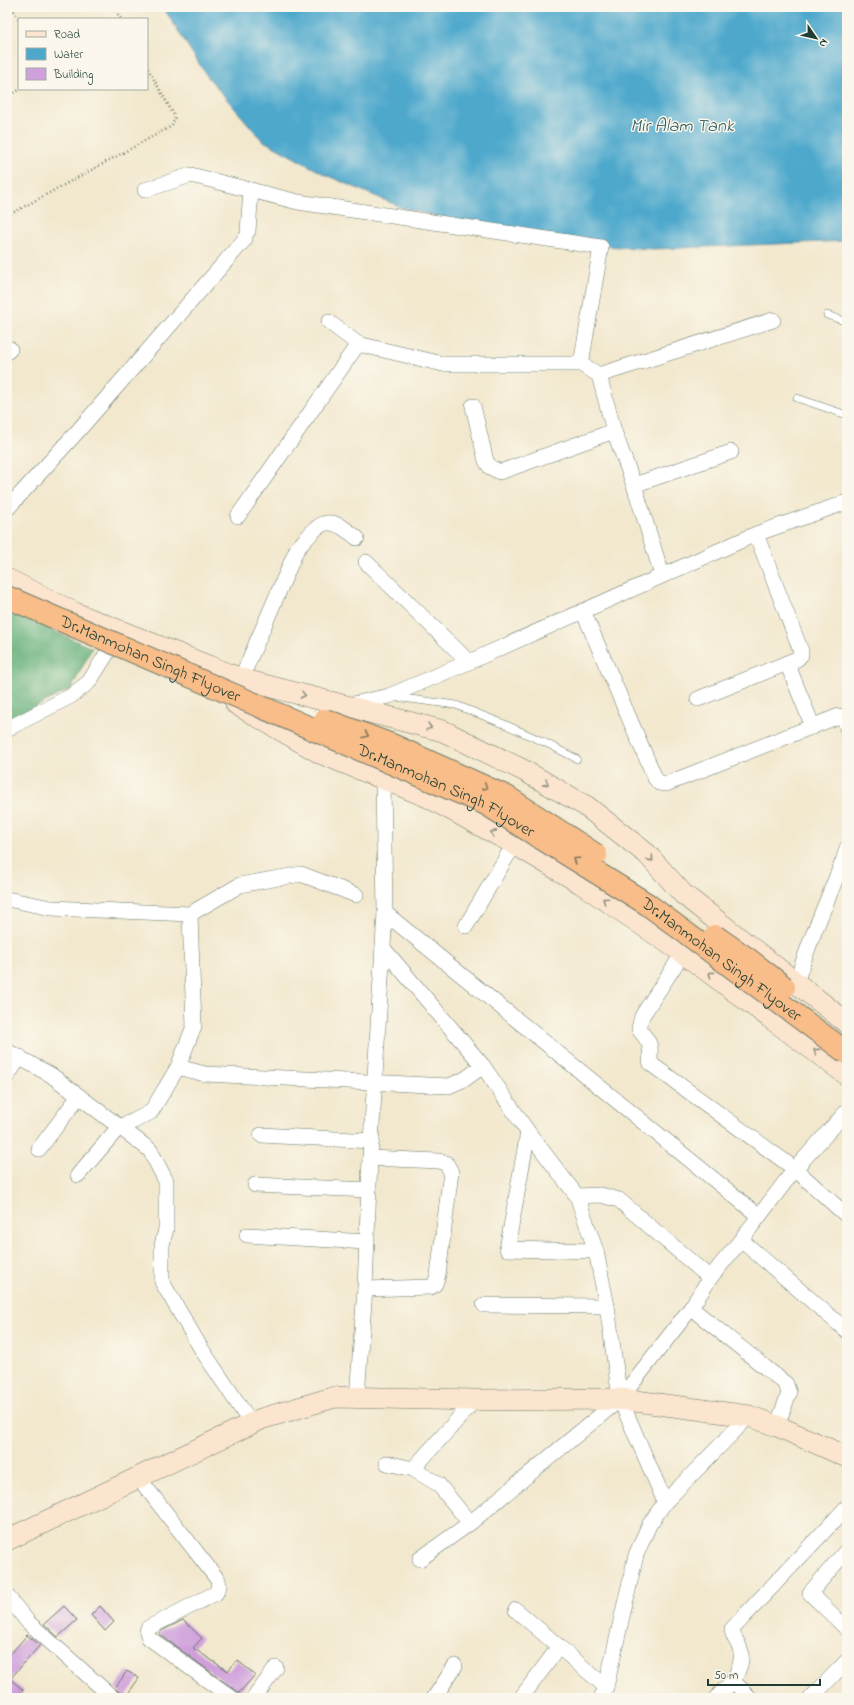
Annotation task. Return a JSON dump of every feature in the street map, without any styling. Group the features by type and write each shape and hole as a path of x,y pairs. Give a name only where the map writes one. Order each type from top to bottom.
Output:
{"highway":[{"name":"Dr.Manmohan Singh Flyover","path":"7,586 74,619 238,686 392,745 507,797 604,860 748,959 847,1037"},
{"name":"Dr.Manmohan Singh Flyover","path":"7,597 486,804 647,904 847,1053"}],"street":[{"path":"145,190 191,175 298,202 601,247 581,364"},
{"path":"7,509 77,432 246,235 251,190"},
{"path":"600,375 773,320"},
{"path":"329,322 358,344 443,364 581,364 600,375 614,431 634,485 662,575"},
{"path":"238,516 358,344"},
{"path":"473,406 486,461 490,468 500,472 614,431"},
{"path":"634,485 731,452"},
{"path":"320,753 347,705 389,696 469,662 756,534 846,500"},
{"path":"241,680 297,549 321,524 338,524 357,538"},
{"path":"698,699 797,659 801,655 801,651 756,534"},
{"path":"366,562 469,662"},
{"path":"7,579 75,613 241,680 347,705 443,730 523,770 586,806 647,854 683,894 847,1023"},
{"path":"7,602 39,619 109,650 222,697 320,753 428,797 516,845 582,884 683,953 847,1075"},
{"path":"583,611 654,778 659,783 666,784 839,716 845,720 847,728"},
{"path":"7,729 77,691 89,682 109,650"},
{"path":"787,663 813,727"},
{"path":"357,1397 365,1289 374,1082 386,913 382,779"},
{"path":"466,926 507,856 516,845"},
{"path":"796,982 847,848"},
{"path":"7,899 51,908 190,914 240,885 301,874 356,895"},
{"path":"386,913 759,1216"},
{"path":"78,1175 119,1127 151,1112 178,1067 194,1026 190,914"},
{"path":"383,948 483,1066 528,1132 577,1196 596,1251 607,1306 620,1399 665,1502"},
{"path":"683,953 642,1016 639,1029 650,1047 649,1058 651,1064 795,1169 847,1216"},
{"path":"7,1076 14,1054 50,1075 150,1150 166,1181 166,1229 162,1245 162,1282 202,1350 251,1423"},
{"path":"178,1067 205,1074 450,1086 465,1079 483,1066"},
{"path":"39,1149 79,1096"},
{"path":"420,1559 470,1523 620,1399 692,1308 710,1278 795,1169 847,1111"},
{"path":"528,1132 507,1248 596,1251"},
{"path":"262,1135 372,1142"},
{"path":"365,1289 431,1287 435,1284 439,1268 450,1172 446,1163 439,1161 370,1158"},
{"path":"255,1185 369,1190"},
{"path":"577,1196 601,1196 618,1200 710,1278"},
{"path":"247,1235 367,1242"},
{"path":"741,1240 847,1331"},
{"path":"484,1305 607,1306"},
{"path":"692,1308 786,1384 789,1393 777,1426"},
{"path":"7,1540 261,1418 335,1397 476,1400 620,1399 749,1416 777,1426 847,1457"},
{"path":"413,1469 476,1400"},
{"path":"604,1692 636,1555 649,1525 665,1502 749,1416"},
{"path":"387,1463 413,1469 438,1484 470,1523"},
{"path":"138,1477 218,1580 219,1586 216,1593 148,1628 147,1632 149,1638 232,1698"},
{"path":"716,1698 733,1681 740,1665 741,1650 732,1636 732,1628 847,1507"},
{"path":"847,1550 810,1593 847,1630"},
{"path":"7,1596 28,1622 113,1698"},
{"path":"516,1610 559,1647 604,1692"},
{"path":"521,1698 559,1647"},
{"path":"811,1698 847,1661"},
{"path":"434,1698 455,1666"},
{"path":"254,1698 276,1668"},
{"path":"733,1681 750,1698"}],"lane":[{"path":"827,315 847,322"},
{"path":"797,398 847,414"},
{"path":"389,696 456,705 504,724 577,759"}],"path":[{"path":"12,7 18,18"},
{"path":"114,7 120,18"},
{"path":"7,216 172,126 175,117 148,68"},
{"path":"7,97 19,90"}],"green space":[{"path":"7,610 92,648 71,689 7,720"}],"water":[{"name":"Mir Alam Tank","path":"163,7 847,7 847,241 654,249 544,242 403,208 326,175 262,140 207,76"}],"building":[{"path":"64,1606 77,1620 58,1637 44,1624"},
{"path":"100,1606 114,1622 105,1631 91,1615"},
{"path":"183,1620 202,1638 193,1648 228,1671 237,1660 255,1675 239,1693 159,1634 163,1630"},
{"path":"27,1635 40,1645 10,1679 23,1690 16,1698 7,1698 7,1658"},
{"path":"127,1671 139,1678 125,1698 122,1698 115,1688"}]}
